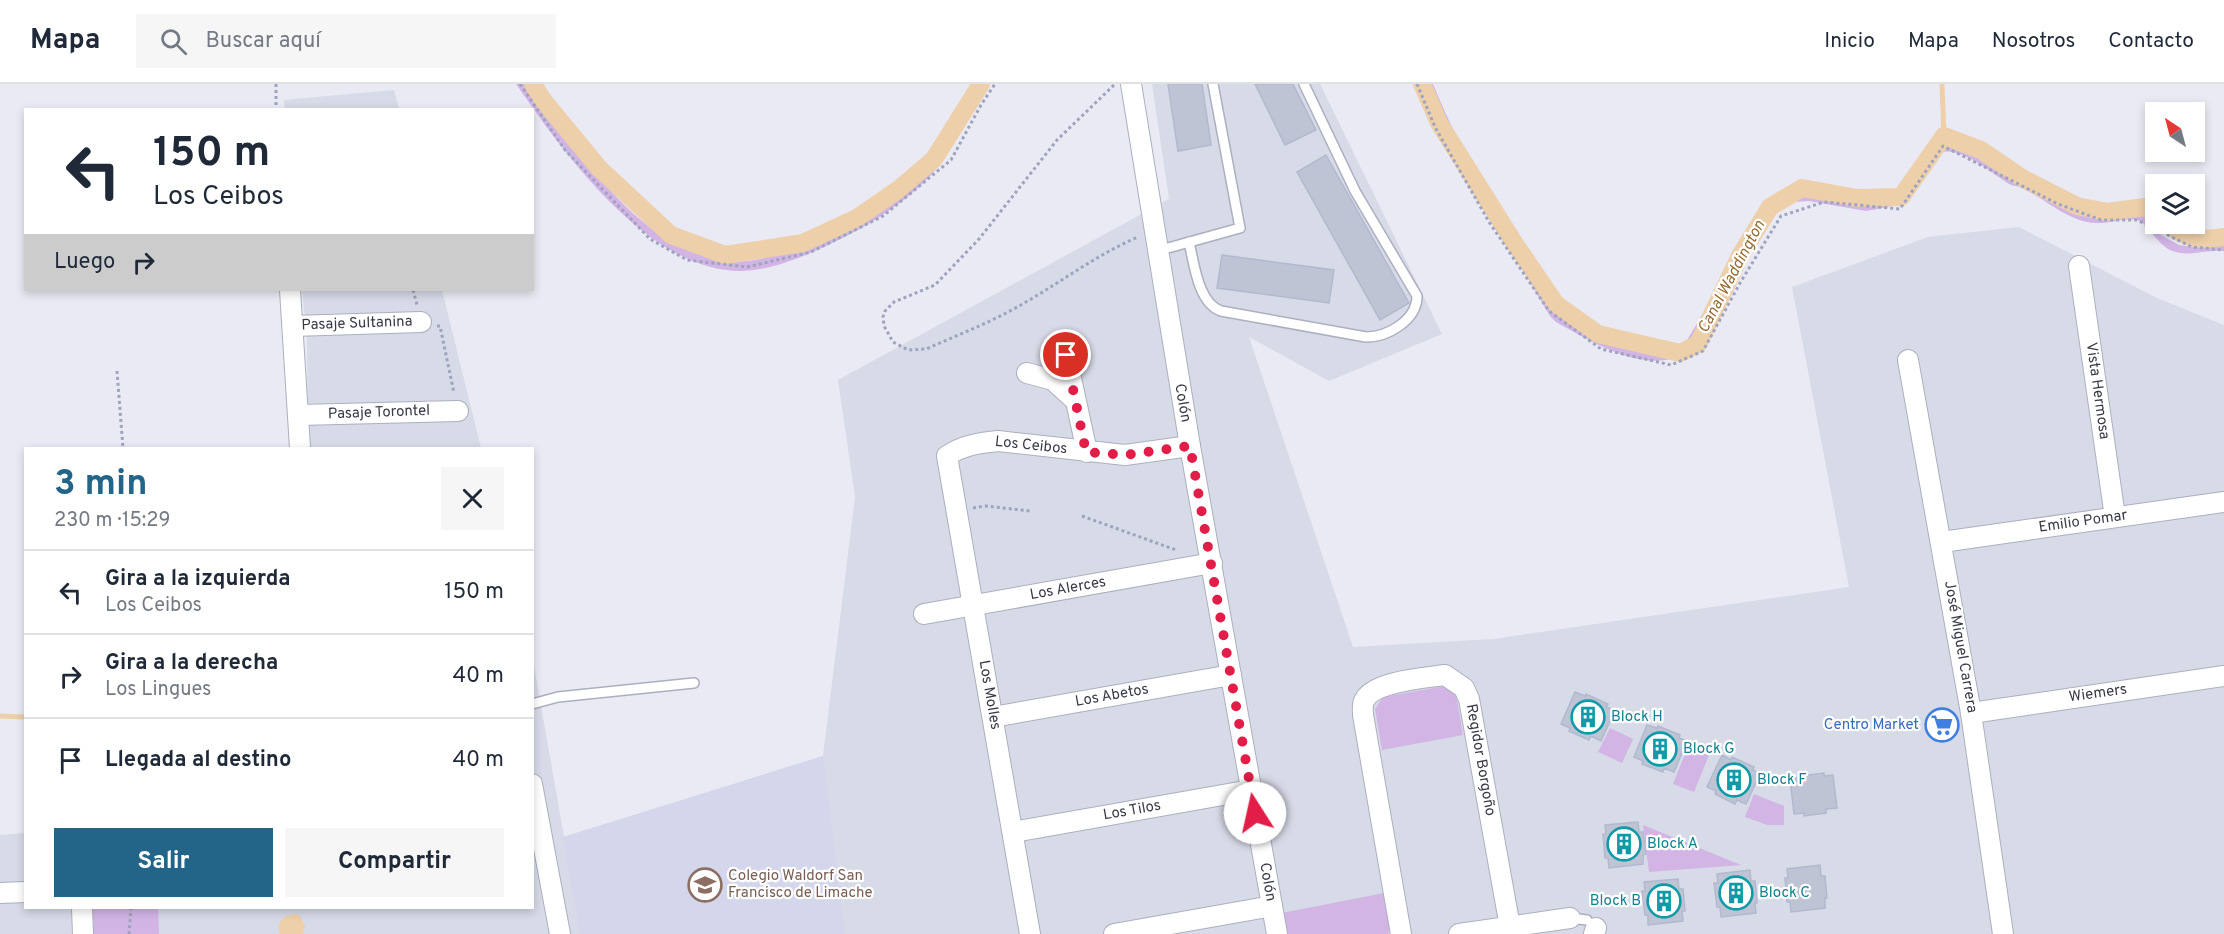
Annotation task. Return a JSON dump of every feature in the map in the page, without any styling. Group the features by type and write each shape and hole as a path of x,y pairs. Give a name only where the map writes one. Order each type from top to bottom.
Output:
{"street":[{"name":"Colón","path":"1131,84 1190,446 1277,934"},
{"name":"Vista Hermosa","path":"2079,266 2115,517"},
{"path":"290,291 300,447"},
{"name":"Pasaje Sultanina","path":"293,326 421,322"},
{"path":"1066,355 1086,452"},
{"name":"José Miguel Carrera","path":"1908,360 1971,712 2003,934"},
{"path":"1027,373 1053,380 1075,400"},
{"name":"Pasaje Torontel","path":"299,415 458,411"},
{"name":"Los Ceibos","path":"947,456 969,445 998,441 1125,455 1190,446"},
{"name":"Los Molles","path":"947,456 1030,934"},
{"name":"Emilio Pomar","path":"1942,542 2224,502"},
{"name":"Los Alerces","path":"924,614 1212,563"},
{"name":"Los Abetos","path":"993,717 1231,675"},
{"name":"Regidor Borgoño","path":"1401,934 1363,715 1364,701 1381,686 1445,675 1464,688 1469,699 1510,927"},
{"name":"Wiemers","path":"1971,712 2224,676"},
{"name":"Los Tilos","path":"1012,832 1251,790"},
{"path":"534,795 560,934"},
{"path":"0,893 24,892"},
{"path":"1114,934 1272,906"},
{"path":"82,909 83,934"},
{"path":"1460,934 1510,927 1587,925"}],"lane":[{"path":"1157,251 1240,228 1213,84"},
{"path":"1189,242 1203,295 1210,305 1221,311 1366,337 1384,334 1413,314 1417,296 1355,191 1304,84"},
{"path":"534,703 558,697 694,683"}],"path":[{"path":"276,84 276,108"},
{"path":"520,84 565,150 650,239 687,260 747,267 811,252 883,216 951,159 995,84"},
{"path":"1115,84 1057,140 979,239 934,285 889,306 883,317 887,335 900,347 917,351 926,350 1009,312 1102,254 1154,230"},
{"path":"1418,84 1435,127 1489,222 1549,311 1601,349 1671,365 1703,351 1740,283 1781,216 1824,202 1900,209 1943,146 2058,204 2090,216 2101,220 2137,220 2192,247 2224,249"},
{"path":"413,291 421,322 440,326 458,411"},
{"path":"117,371 123,447"},
{"path":"957,510 986,506 1030,511"},
{"path":"1082,516 1179,552"},
{"path":"129,934 131,909"}],"shaded area":[{"path":"516,84 526,84 597,176 629,210 647,225 681,247 694,252 720,259 747,261 771,255 829,232 864,216 895,196 928,165 980,84 990,84 940,165 895,207 854,232 806,255 775,266 743,271 708,266 675,252 643,231 612,204 584,174"},
{"path":"1152,84 1320,84 1442,334 1329,381 1249,337 1353,647 1494,639 1849,587 1792,287 1928,237 2019,227 2157,298 2224,325 2224,934 0,934 0,835 24,833 24,909 534,909 534,666 564,837 823,756 855,497 838,380 1169,199"},
{"path":"1424,84 1433,84 1473,169 1552,304 1569,320 1593,334 1623,345 1660,354 1675,351 1686,342 1738,254 1765,213 1777,201 1797,192 1866,202 1884,200 1899,190 1931,147 1944,141 1966,148 2075,209 2091,214 2113,216 2136,212 2145,216 2145,226 2137,220 2096,223 2076,219 2022,188 2009,184 1964,156 1954,152 1936,154 1904,195 1888,207 1866,211 1809,201 1794,202 1781,207 1771,217 1744,258 1688,351 1673,358 1656,361 1639,359 1603,347 1556,322 1550,316 1459,162"},
{"path":"394,90 399,108 285,108 284,100"},
{"path":"2152,234 2160,234 2179,245 2192,247 2224,243 2224,251 2183,253 2170,250"},
{"path":"302,291 442,291 481,447 308,447 307,340"},
{"path":"1445,686 1456,695 1463,735 1382,750 1375,709 1383,697"},
{"path":"1610,728 1633,739 1622,763 1598,752"},
{"path":"1688,747 1709,755 1694,792 1673,784"},
{"name":"Colegio Waldorf San Francisco de Limache","path":"823,756 845,934 580,934 563,837"},
{"path":"1754,794 1784,806 1784,825 1767,825 1745,817"},
{"path":"1643,825 1741,865 1649,872"},
{"path":"1384,893 1391,924 1388,934 1286,934 1282,913"},
{"path":"92,909 158,909 159,934 94,934"},
{"path":"296,914 300,916 305,925 303,934 280,934 279,926 282,920"}],"building":[{"path":"1168,84 1202,84 1211,145 1178,151"},
{"path":"1255,84 1293,84 1316,130 1285,145"},
{"path":"1326,155 1409,303 1380,320 1297,172"},
{"path":"1222,255 1334,270 1329,303 1217,288"},
{"name":"Block H","path":"1575,692 1585,696 1586,694 1608,704 1606,707 1615,710 1601,741 1591,736 1589,740 1569,731 1570,728 1561,724"},
{"name":"Block G","path":"1647,725 1657,728 1658,726 1680,735 1679,738 1687,741 1674,772 1664,768 1663,772 1642,764 1643,761 1634,757"},
{"name":"Block F","path":"1722,755 1754,767 1753,770 1760,774 1746,804 1737,800 1735,804 1715,794 1716,791 1707,787"},
{"path":"1824,773 1824,776 1833,775 1837,808 1826,809 1826,813 1804,816 1804,813 1794,814 1790,779"},
{"name":"Block A","path":"1638,822 1639,832 1643,832 1646,854 1643,855 1643,864 1609,868 1608,858 1605,858 1603,834 1606,834 1605,825"},
{"path":"1820,865 1821,876 1825,876 1827,898 1825,898 1825,908 1791,912 1790,902 1787,902 1785,878 1788,878 1787,869"},
{"name":"Block C","path":"1750,870 1751,881 1755,881 1756,913 1721,917 1720,907 1717,907 1714,883 1718,883 1717,874"},
{"name":"Block B","path":"1678,879 1679,889 1683,889 1685,911 1682,911 1683,921 1648,925 1642,891 1645,891 1644,882"}],"waterway":[{"name":"Canal Waddington","path":"533,84 543,100 599,168 671,235 725,255 803,243 857,218 899,189 934,159 981,84"},
{"name":"Canal Waddington","path":"1422,84 1439,123 1515,244 1556,304 1598,334 1680,353 1698,344 1740,256 1770,207 1802,188 1857,198 1901,197 1944,136 1981,150 2022,178 2077,206 2107,212 2145,207"},
{"path":"1942,84 1944,136"},
{"name":"Canal Waddington","path":"2183,234 2207,239 2224,237"},
{"path":"0,716 24,717"}],"place":[{"name":"Block H","path":"1588,717"},
{"name":"Centro Market","path":"1942,725"},
{"name":"Block G","path":"1660,749"},
{"name":"Block F","path":"1734,780"},
{"name":"Block A","path":"1624,844"},
{"name":"Colegio Waldorf San Francisco de Limache","path":"705,885"},
{"name":"Block C","path":"1736,893"},
{"name":"Block B","path":"1664,901"}],"route":[{"path":"1066,355 1086,452 1125,455 1190,446 1255,813"}]}
